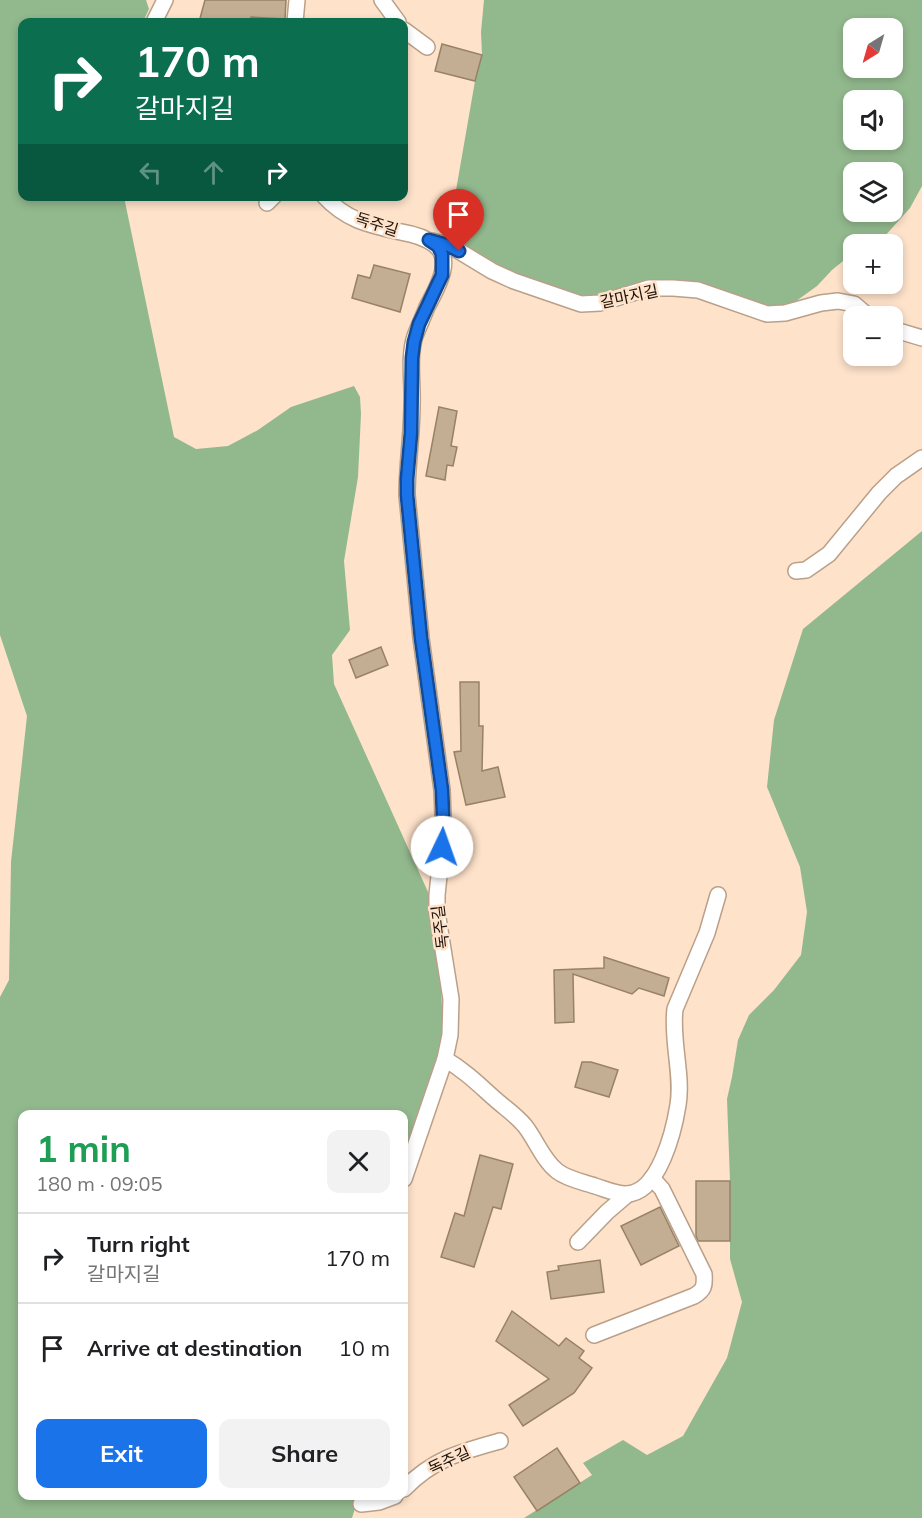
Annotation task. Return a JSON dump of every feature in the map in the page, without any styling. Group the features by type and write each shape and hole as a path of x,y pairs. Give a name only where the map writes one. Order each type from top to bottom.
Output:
{"lane":[{"path":"156,18 165,0"},
{"path":"295,18 297,0"},
{"path":"382,0 395,18"},
{"path":"408,33 427,47"},
{"name":"독주길","path":"330,201 345,214 361,222 429,240 438,246 442,254 442,275 419,324 414,342 407,495 421,638 442,790 443,826 437,912 451,999 451,1015 445,1059 408,1167"},
{"name":"갈마지길","path":"429,240 447,245 514,281 581,304 600,303 649,288 673,288 698,290 766,314 784,313 838,301 856,306"},
{"path":"903,332 922,338"},
{"path":"796,571 806,570 829,554 879,493 896,476 922,458"},
{"path":"578,1242 607,1212 652,1178 664,1158 674,1128 679,1102 675,1010 707,933 718,895"},
{"path":"445,1059 463,1070 518,1119 557,1171 614,1192 628,1194"},
{"path":"594,1335 694,1296 701,1292 705,1284 704,1274 662,1189 652,1178"},
{"name":"독주길","path":"408,1485 426,1470 453,1454 500,1441"},
{"path":"361,1506 384,1500"}],"green space":[{"path":"0,0 146,0 149,9 145,18 18,18 18,201 125,201 174,437 196,449 228,446 258,430 291,407 354,386 360,397 358,477 344,561 350,630 332,655 334,684 428,892 441,986 443,1029 435,1064 408,1146 408,1110 18,1110 18,1500 358,1500 352,1518 0,1518 0,997 9,980 11,862 27,716 0,635"},
{"path":"484,0 922,0 922,186 903,216 903,162 843,162 843,222 897,222 887,234 843,234 843,261 817,286 792,304 762,308 713,287 679,281 641,284 608,295 580,298 508,274 457,244 455,196 475,81 482,55 481,32"},
{"path":"922,531 922,1518 524,1518 592,1475 583,1463 623,1440 647,1455 683,1436 727,1358 742,1302 730,1259 727,1099 738,1040 749,1015 774,990 801,955 807,912 800,867 767,787 774,720 803,629"}],"building":[{"path":"205,0 286,0 285,18 200,18"},
{"path":"442,44 482,55 475,81 435,71"},
{"path":"374,265 410,274 400,312 352,298 358,275 370,278"},
{"path":"439,407 457,411 451,446 457,447 453,466 447,465 445,480 426,476"},
{"path":"381,647 388,665 356,678 349,660"},
{"path":"460,682 479,682 479,726 483,726 482,771 498,767 505,797 466,805 454,752 461,751"},
{"path":"604,957 669,978 664,996 639,988 632,994 573,974 574,1022 555,1023 554,970 604,968"},
{"path":"582,1062 591,1062 618,1070 609,1097 575,1087"},
{"path":"480,1155 513,1164 501,1209 493,1207 474,1267 441,1257 455,1213 464,1216"},
{"path":"696,1181 730,1181 730,1241 698,1241 696,1236"},
{"path":"660,1207 679,1246 641,1265 621,1226"},
{"path":"600,1260 604,1292 551,1299 547,1272 559,1270 558,1266"},
{"path":"512,1311 559,1346 566,1338 584,1351 579,1358 592,1368 574,1393 523,1426 509,1405 549,1379 496,1341"},
{"path":"557,1448 580,1483 537,1511 514,1477"}],"route":[{"path":"442,847 440,765 421,638 407,479 414,342 419,324 442,275 442,254 438,246 429,240 459,251"}]}
